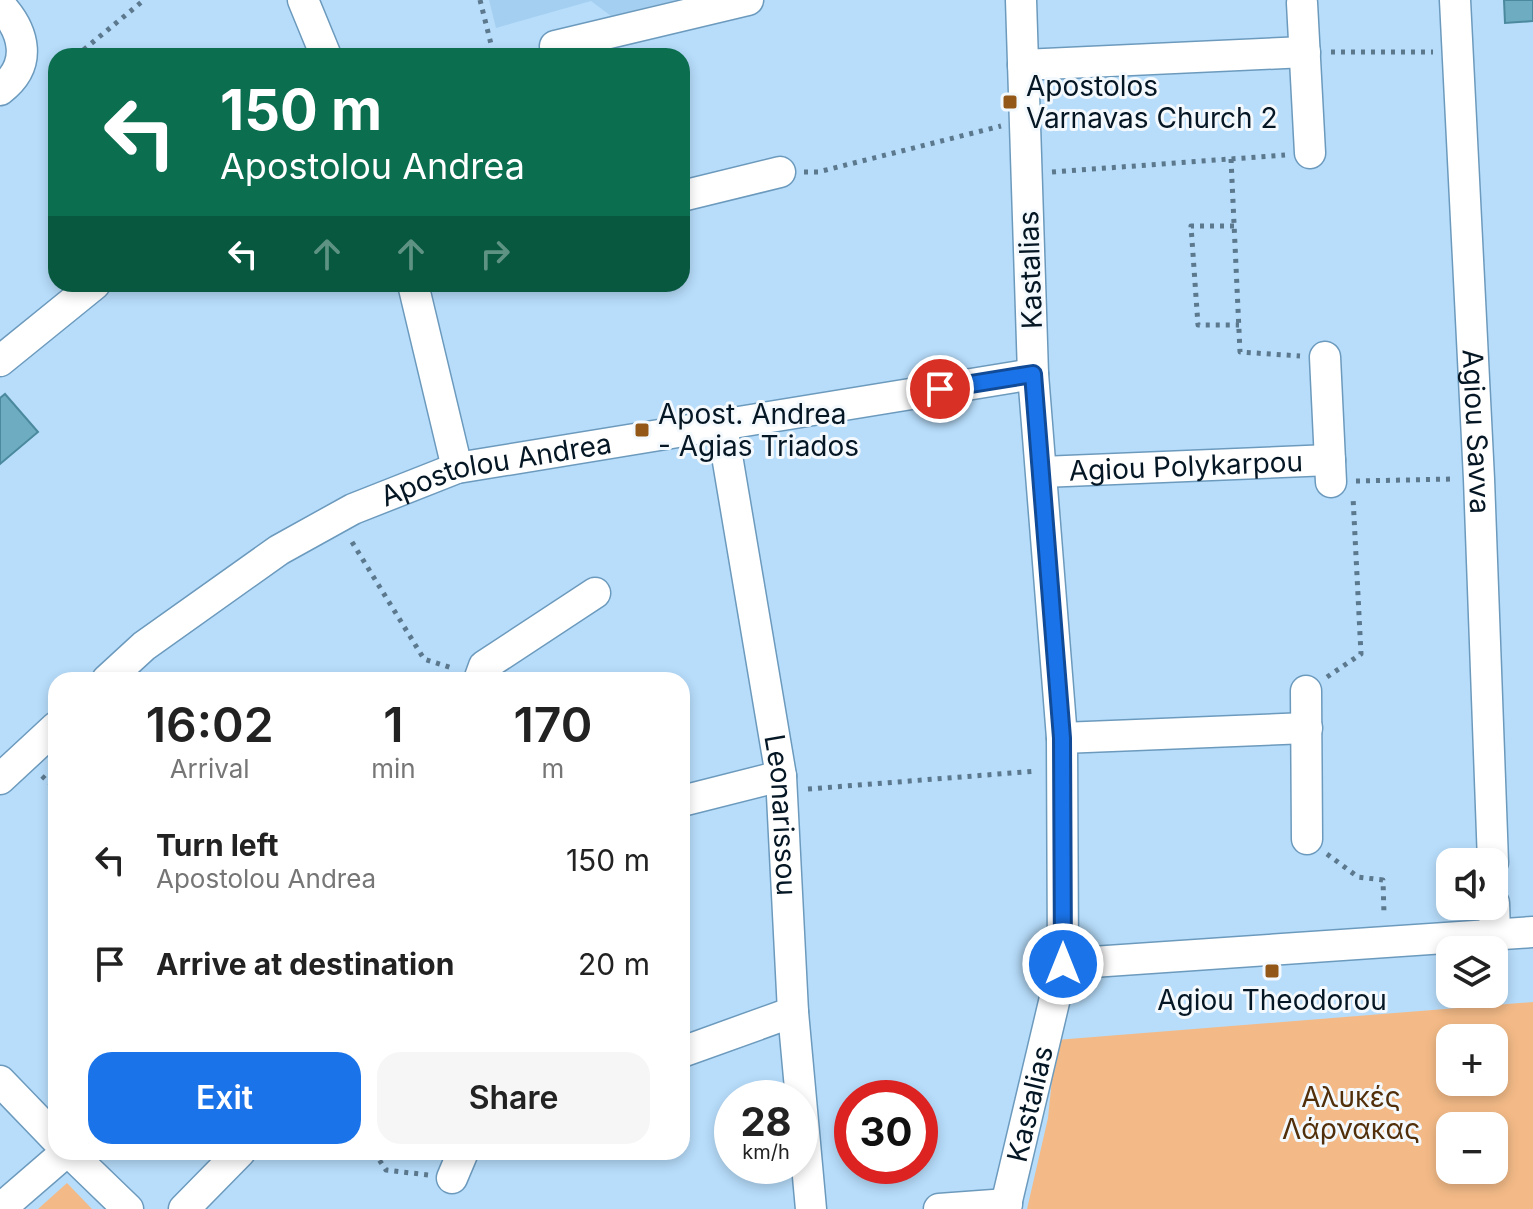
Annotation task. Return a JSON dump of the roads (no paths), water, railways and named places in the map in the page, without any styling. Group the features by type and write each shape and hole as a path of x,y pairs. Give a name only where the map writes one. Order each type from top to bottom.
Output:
{"street":[{"path":"303,0 323,48"},
{"path":"555,46 748,0"},
{"name":"Kastalias","path":"1006,1206 1063,964 1062,738 1033,374 1021,0"},
{"name":"Agiou Savva","path":"1455,0 1479,479 1492,848"},
{"path":"1302,3 1310,153"},
{"path":"0,5 13,20 23,40 23,60 13,80 0,90"},
{"path":"1023,65 1305,52"},
{"path":"690,194 780,172"},
{"path":"0,361 85,292"},
{"path":"415,292 457,468"},
{"name":"Agiou Polykarpou","path":"1042,472 1331,471 1325,357"},
{"name":"Apostolou Andrea","path":"116,672 144,646 217,591 279,550 337,518 457,468 1033,374"},
{"name":"Leonarissou","path":"722,426 782,783 793,1012 811,1209"},
{"path":"482,672 484,666 595,593"},
{"path":"1306,691 1307,839"},
{"path":"1062,738 1307,728"},
{"path":"0,779 48,734"},
{"path":"690,800 782,783"},
{"path":"1495,920 1495,935"},
{"path":"1063,964 1533,932"},
{"path":"690,1049 793,1012"},
{"path":"0,1081 48,1131"},
{"path":"0,1209 58,1160"},
{"path":"76,1160 128,1209"},
{"path":"184,1209 232,1160"},
{"path":"939,1209 1006,1206"}],"place":[{"name":"Apostolos Varnavas Church 2","path":"1010,102"},
{"name":"Apost. Andrea - Agias Triados","path":"642,430"},
{"name":"Agiou Theodorou","path":"1272,971"}],"park label":[{"name":"Αλυκές Λάρνακας","path":"1351,1113"}]}
